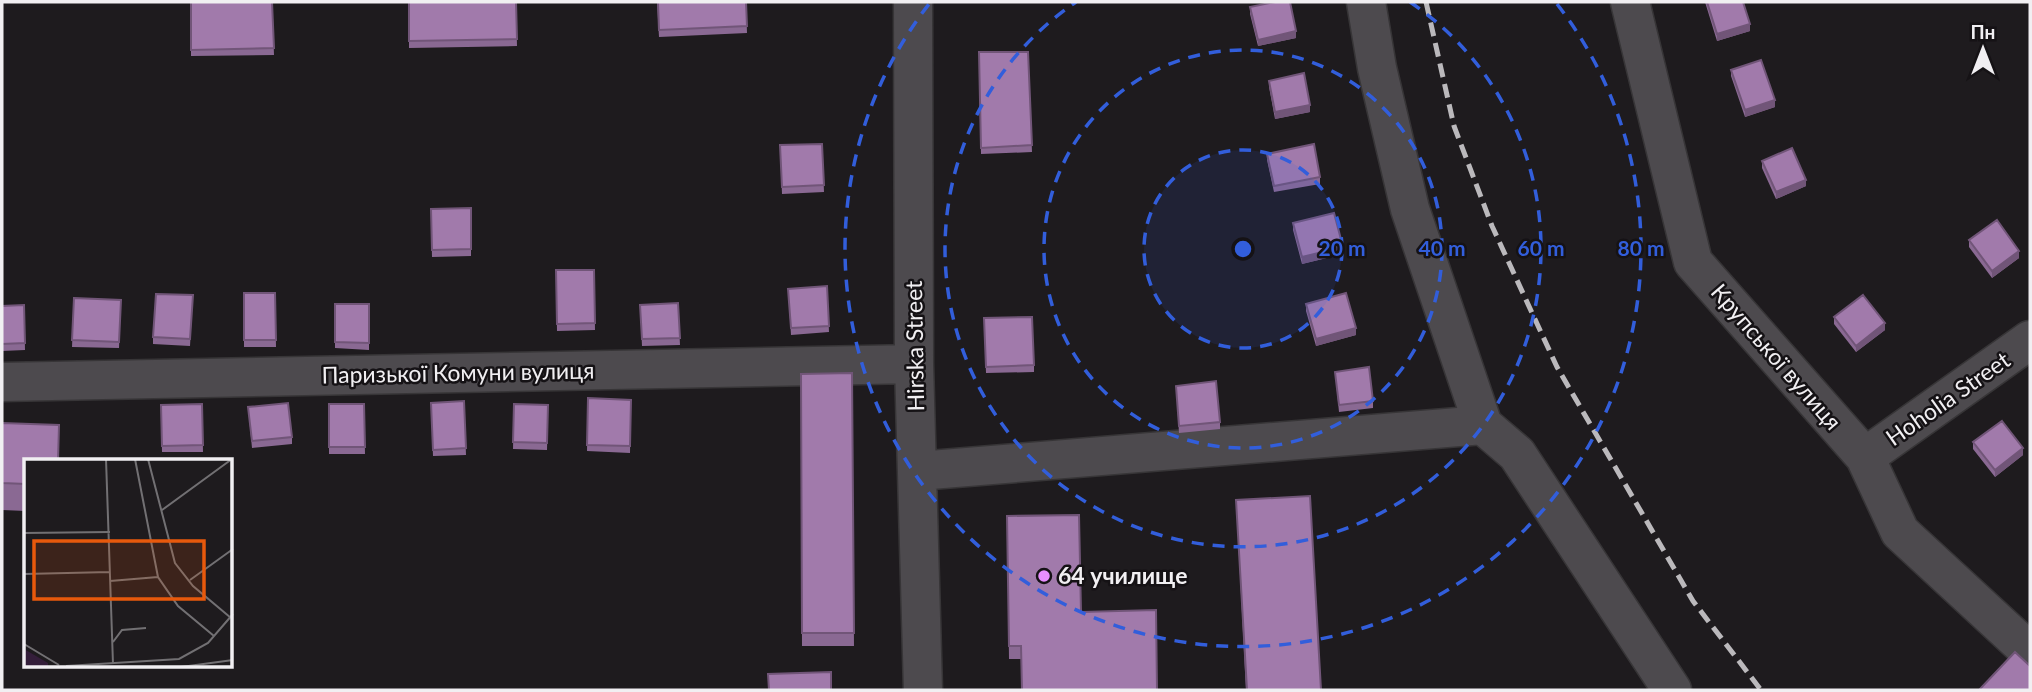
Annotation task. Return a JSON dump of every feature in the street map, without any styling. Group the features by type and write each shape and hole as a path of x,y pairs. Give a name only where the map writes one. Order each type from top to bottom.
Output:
{"street":[{"name":"Hirska Street","path":"913,2 914,364 923,690"},
{"path":"1366,2 1377,68 1410,209 1483,425 1517,454 1672,690"},
{"name":"Крупської вулиця","path":"1630,2 1693,262 1865,457 1900,532 2030,652"},
{"name":"Hoholia Street","path":"1865,457 2030,340"},
{"name":"Паризької Комуни вулиця","path":"2,382 914,364"},
{"path":"918,471 1483,425"}],"building":[{"path":"191,2 272,2 274,48 191,50"},
{"path":"409,2 516,2 517,39 409,41"},
{"path":"658,2 746,2 747,26 659,30"},
{"path":"1290,2 1296,31 1258,40 1250,7"},
{"path":"1707,2 1743,2 1750,24 1717,34"},
{"path":"979,52 1028,52 1032,145 981,148"},
{"path":"1761,60 1775,100 1745,110 1731,70"},
{"path":"1304,73 1310,105 1275,112 1269,81"},
{"path":"822,144 824,185 782,187 780,145"},
{"path":"1314,144 1320,177 1274,186 1267,154"},
{"path":"1792,148 1806,180 1776,192 1762,161"},
{"path":"471,208 471,249 432,250 431,209"},
{"path":"1334,213 1343,247 1302,257 1293,223"},
{"path":"1997,220 2019,251 1992,271 1969,240"},
{"path":"556,270 594,270 595,323 557,324"},
{"path":"827,286 829,326 791,328 788,289"},
{"path":"244,293 275,293 276,340 244,340"},
{"path":"1346,293 1356,328 1316,339 1306,304"},
{"path":"156,294 193,295 190,339 153,337"},
{"path":"1863,295 1885,323 1856,346 1834,317"},
{"path":"74,298 121,300 119,342 72,340"},
{"path":"678,303 680,338 642,339 640,305"},
{"path":"335,304 369,304 369,343 335,342"},
{"path":"24,305 25,343 2,344 2,306"},
{"path":"1032,317 1034,365 986,367 984,318"},
{"path":"1369,367 1373,401 1339,405 1335,372"},
{"path":"852,373 854,633 802,633 801,374"},
{"path":"1216,381 1220,422 1179,426 1176,386"},
{"path":"588,398 631,400 630,446 587,445"},
{"path":"464,401 466,448 433,450 431,403"},
{"path":"288,403 292,437 252,441 248,407"},
{"path":"202,404 203,445 162,446 161,405"},
{"path":"329,404 364,404 365,447 329,447"},
{"path":"514,404 548,405 547,443 513,442"},
{"path":"2002,421 2023,448 1995,470 1973,442"},
{"path":"2,423 59,425 58,459 24,459 24,484 2,483"},
{"path":"1310,496 1321,690 1247,690 1236,500"},
{"name":"64 училище","path":"1079,515 1081,612 1156,610 1157,690 1022,690 1021,646 1009,646 1007,516"},
{"path":"2015,652 2030,666 2030,690 1979,690"},
{"path":"831,672 831,690 769,690 768,674"}],"railway":[{"path":"1426,2 1454,126 1492,226 1557,367 1693,601 1761,690"}],"place":[{"name":"64 училище","path":"1044,576"}]}
